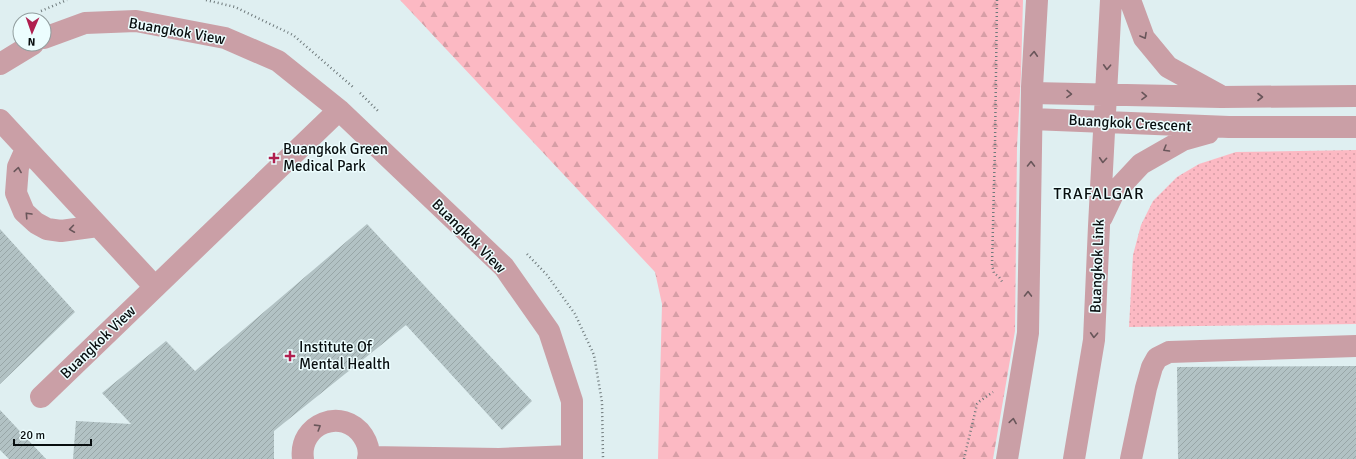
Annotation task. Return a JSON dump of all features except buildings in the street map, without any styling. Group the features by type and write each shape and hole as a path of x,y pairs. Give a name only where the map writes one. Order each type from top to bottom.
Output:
{"street":[{"path":"1007,459 1028,333 1032,93 1037,0"},
{"name":"Buangkok Link","path":"1074,459 1094,340 1110,0"},
{"name":"Buangkok Crescent","path":"1130,0 1144,38 1168,67 1222,97"},
{"name":"Buangkok View","path":"52,35 85,23 136,21 225,38 278,61 339,110 504,267 549,331 572,401 572,458 368,458 367,442 358,430 346,422 331,420 317,426 307,436 302,450 303,459"},
{"path":"0,64 20,52"},
{"name":"Buangkok Crescent","path":"1032,93 1222,97 1355,96"},
{"path":"1354,127 1355,96"},
{"name":"Buangkok View","path":"41,397 339,110"},
{"name":"Buangkok Crescent","path":"1032,119 1229,127 1354,127"},
{"path":"0,120 155,287"},
{"name":"Buangkok Crescent","path":"1099,226 1113,194 1142,164 1183,140 1229,127"},
{"path":"26,149 18,167 16,193 24,212 36,223 47,229 61,231 98,226"},
{"path":"1131,459 1146,388 1152,367 1157,358 1169,352 1356,346"}],"path":[{"path":"997,0 996,145 992,265 994,273 1004,285"},
{"path":"964,459 977,404 996,388"}],"green space":[{"path":"400,0 1023,0 1017,147 1015,331 993,459 658,459 662,304 655,272"},
{"path":"1356,150 1356,324 1129,327 1133,255 1141,225 1153,201 1177,177 1199,164 1236,152"}],"place":[{"name":"Buangkok Green Medical Park","path":"274,158"},
{"name":"Institute Of Mental Health","path":"290,356"}],"district":[{"name":"TRAFALGAR","path":"1099,193"}]}
